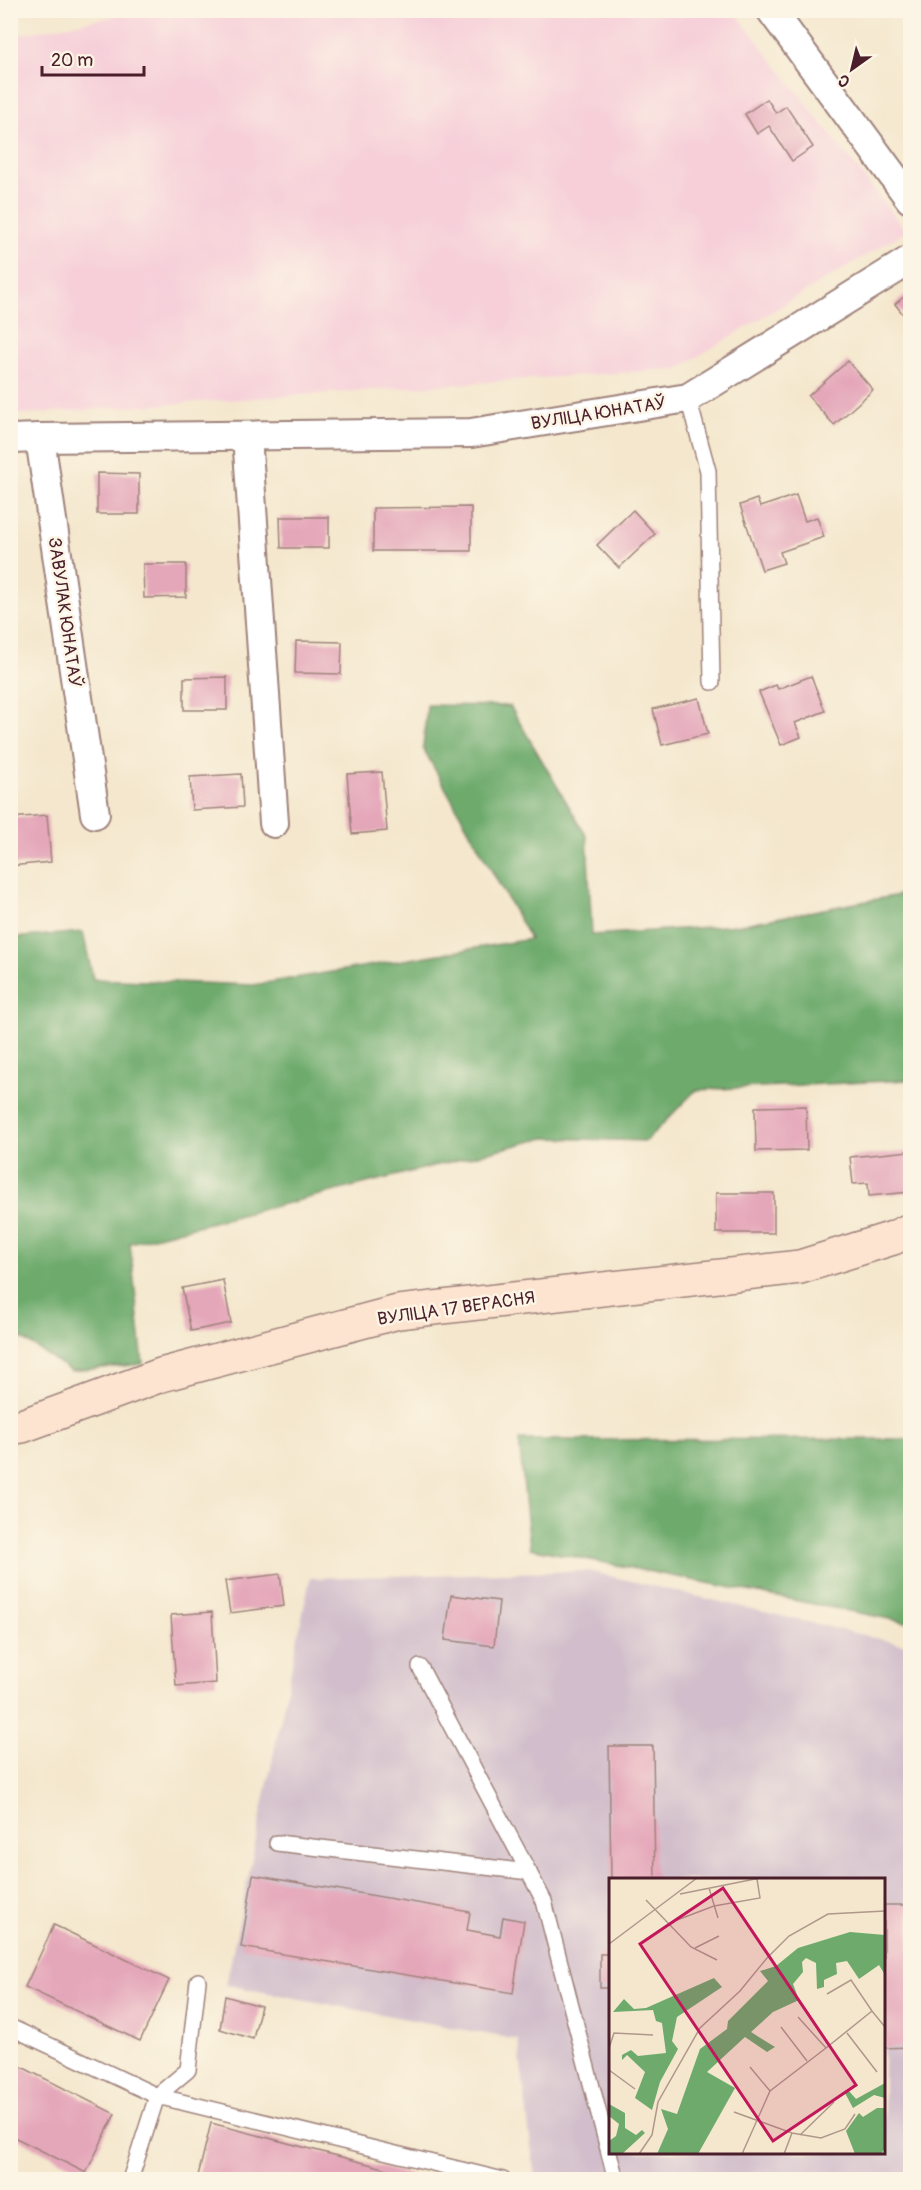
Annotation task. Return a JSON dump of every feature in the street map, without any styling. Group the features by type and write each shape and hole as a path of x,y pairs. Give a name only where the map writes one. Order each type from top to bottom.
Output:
{"street":[{"path":"771,10 910,199"},
{"name":"ВУЛІЦА ЮНАТАЎ","path":"40,438 471,433 688,398 910,260"},
{"path":"247,436 274,823"},
{"path":"10,439 40,438"},
{"name":"ЗАВУЛАК ЮНАТАЎ","path":"40,438 95,814"},
{"name":"ВУЛІЦА 17 ВЕРАСНЯ","path":"10,1428 22,1426 161,1375 398,1312 800,1267 893,1238 910,1230"}],"lane":[{"path":"688,398 708,471 712,682"},
{"path":"420,1667 544,1900 609,2153"},
{"path":"277,1843 529,1872"},
{"path":"130,2180 157,2096 188,2070 198,1981"},
{"path":"10,2027 157,2096 503,2180"},
{"path":"609,2154 616,2180"}],"shaded area":[{"path":"148,10 734,11 906,231 677,369 11,415 11,36"},
{"path":"588,1571 910,1646 910,2179 535,2179 518,2040 226,1985 310,1578"}],"green space":[{"path":"427,705 510,706 587,837 592,935 738,925 910,893 910,1080 696,1090 646,1141 545,1138 130,1243 143,1364 71,1371 11,1331 11,938 83,932 93,979 253,985 530,939 423,748"},
{"path":"910,1439 910,1623 530,1548 519,1440"}],"building":[{"path":"767,99 776,113 786,106 813,147 792,161 769,126 757,134 745,114"},
{"path":"910,292 910,323 895,304"},
{"path":"848,361 873,390 834,425 808,396"},
{"path":"97,473 139,474 139,514 97,514"},
{"path":"796,495 805,521 817,517 824,537 780,552 784,563 762,570 740,505 757,499 760,507"},
{"path":"471,507 471,551 373,551 373,508"},
{"path":"633,510 655,534 619,568 597,545"},
{"path":"280,517 329,517 329,548 281,548"},
{"path":"143,564 186,564 186,597 144,598"},
{"path":"296,641 342,642 341,674 295,673"},
{"path":"811,676 825,711 795,723 801,737 781,745 759,692 776,685 778,689"},
{"path":"227,677 227,710 184,710 184,678"},
{"path":"699,698 708,734 662,745 653,709"},
{"path":"382,772 387,831 352,834 347,774"},
{"path":"241,774 243,807 192,810 190,777"},
{"path":"47,815 51,862 10,866 10,818"},
{"path":"806,1106 807,1150 756,1151 755,1107"},
{"path":"910,1151 910,1192 869,1196 868,1183 853,1184 850,1157"},
{"path":"716,1193 774,1193 774,1233 716,1233"},
{"path":"223,1280 231,1323 191,1331 182,1288"},
{"path":"280,1574 284,1606 230,1613 225,1581"},
{"path":"451,1595 499,1601 494,1646 445,1640"},
{"path":"212,1612 216,1683 176,1686 171,1615"},
{"path":"609,1746 653,1746 655,1878 611,1878"},
{"path":"253,1875 470,1912 467,1930 500,1936 503,1917 524,1921 513,1993 241,1947"},
{"path":"885,1905 910,1905 910,2047 885,2048"},
{"path":"54,1925 169,1980 140,2041 25,1987"},
{"path":"600,1954 609,1954 609,1988 600,1988"},
{"path":"225,1996 261,2006 253,2039 220,2029"},
{"path":"10,2061 115,2114 86,2173 10,2135"},
{"path":"211,2123 426,2179 426,2180 197,2180"},
{"path":"651,2175 680,2175 680,2180 652,2180"}]}
